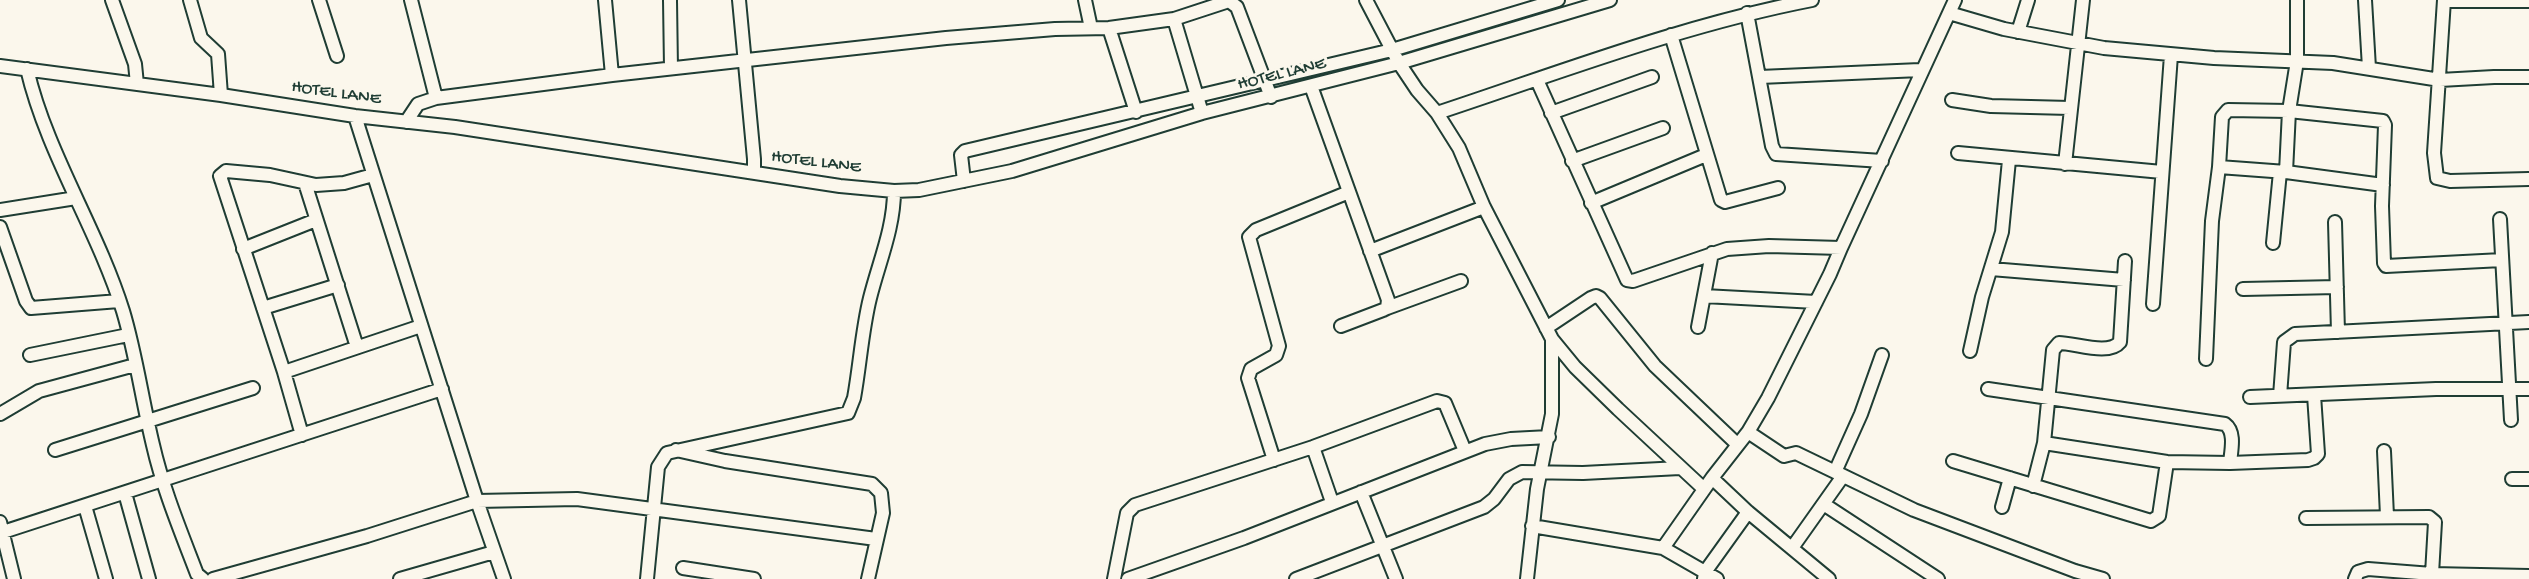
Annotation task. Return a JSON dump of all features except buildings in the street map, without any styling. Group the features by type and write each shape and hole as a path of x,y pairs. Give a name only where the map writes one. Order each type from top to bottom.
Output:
{"street":[{"path":"112,0 137,76"},
{"path":"190,0 201,38 218,54 220,95"},
{"path":"319,0 337,56"},
{"path":"411,0 436,98"},
{"path":"605,0 612,75"},
{"path":"670,0 671,68"},
{"path":"739,0 754,165"},
{"path":"1085,0 1091,28"},
{"path":"1366,0 1395,57 1417,90 1437,113 1459,148 1484,207 1549,333 1575,367 1680,468 1748,512 1829,579"},
{"name":"HOTEL LANE","path":"0,66 137,76 220,95 355,116 410,116 455,127 754,165 840,186 894,191 919,190 962,172 1012,171 1074,154 1199,105 1268,88 1311,86 1565,4 1610,0"},
{"path":"1437,113 1614,52 1747,13 1812,0"},
{"path":"1663,548 1748,432 1768,398 1816,302 1882,161 1920,70 1955,0"},
{"path":"2018,32 2028,0"},
{"path":"2065,164 2083,0"},
{"path":"2273,243 2297,61 2297,0"},
{"path":"2365,0 2369,68"},
{"path":"410,116 423,101 436,98 746,59 946,38 1109,28 1174,19 1227,1 1232,1 1268,88"},
{"path":"2529,1 2444,1 2434,153 2437,178 2450,181 2529,179"},
{"path":"1747,13 1772,146 1776,154 1882,161"},
{"path":"1949,13 2018,32 2078,45 2171,56 2297,61 2369,68 2440,80 2494,76 2529,77"},
{"path":"1174,19 1199,105"},
{"path":"1109,28 1136,112"},
{"path":"1671,35 1721,200 1725,201 1778,188"},
{"path":"2153,304 2171,56"},
{"path":"962,172 961,155 965,151 1136,112 1199,105 1395,57"},
{"path":"27,69 33,97 50,141 96,239 119,301 163,481 197,574 202,579"},
{"path":"1760,77 1920,70"},
{"path":"1551,113 1652,77"},
{"path":"1537,80 1591,203 1625,277 1629,281 1712,253 1741,247 1840,248"},
{"path":"1311,86 1388,300 1386,308"},
{"path":"1952,100 1991,106 2070,108"},
{"path":"2206,359 2212,221 2219,167 2219,144 2224,113 2232,110 2289,111 2383,121 2385,125 2383,259 2386,266 2502,260"},
{"path":"355,116 477,501 504,579"},
{"path":"1572,161 1663,128"},
{"path":"1958,153 2009,160 2162,172"},
{"path":"1591,203 1706,155"},
{"path":"1971,351 1982,297 2002,232 2009,160"},
{"path":"2219,167 2283,172 2383,185"},
{"path":"302,435 284,372 221,181 222,173 226,171 270,175 305,183 333,185 373,175"},
{"path":"305,183 357,347"},
{"path":"647,579 657,467 666,453 848,413 854,398 869,302 890,232 894,191"},
{"path":"1274,460 1248,378 1251,369 1276,355 1279,346 1249,237 1256,230 1349,192"},
{"path":"0,210 76,198"},
{"path":"1370,250 1484,207"},
{"path":"2500,219 2511,420"},
{"path":"243,249 316,220"},
{"path":"2334,222 2338,332"},
{"path":"0,227 26,301 31,308 119,301"},
{"path":"1698,327 1712,253"},
{"path":"2033,486 2044,443 2055,346 2065,343 2108,349 2117,346 2120,342 2125,261"},
{"path":"1991,269 2124,280"},
{"path":"1341,326 1461,281"},
{"path":"262,308 338,285"},
{"path":"2243,289 2337,287"},
{"path":"1549,333 1591,298 1596,296 1600,298 1655,366 1737,444"},
{"path":"1704,296 1816,302"},
{"path":"2280,396 2284,342 2295,334 2529,322"},
{"path":"284,372 421,326"},
{"path":"1527,579 1540,472 1549,437 1552,388 1549,333"},
{"path":"30,355 129,335"},
{"path":"1792,548 1825,505 1839,474 1882,355"},
{"path":"0,414 39,391 135,366"},
{"path":"55,450 253,388"},
{"path":"14,579 1,529 85,506 442,389"},
{"path":"1988,389 2225,424 2229,426 2232,434 2230,463"},
{"path":"2250,397 2442,389 2529,389"},
{"path":"2044,443 2168,462 2230,463 2314,458 2318,454 2314,395"},
{"path":"1114,579 1126,513 1130,508 1442,401 1445,403 1465,451"},
{"path":"1748,432 1784,456 1796,453 1914,510 2075,571 2103,579"},
{"path":"1128,579 1244,538 1485,444 1511,439 1549,437"},
{"path":"1313,447 1332,502"},
{"path":"674,450 725,462 872,484 880,493 883,513 868,579"},
{"path":"2384,451 2387,516"},
{"path":"1953,461 2151,521 2158,516 2168,462"},
{"path":"1296,579 1484,507 1494,499 1509,479 1522,472 1582,473 1680,468"},
{"path":"2002,507 2010,478"},
{"path":"2512,479 2529,479"},
{"path":"1361,492 1396,579"},
{"path":"125,493 149,579"},
{"path":"213,579 368,536 477,501 577,499 876,539"},
{"path":"1825,505 1938,579"},
{"path":"85,506 106,579"},
{"path":"1704,575 1748,512"},
{"path":"2306,518 2387,516 2434,519 2432,574"},
{"path":"1532,526 1663,548 1704,575 1717,579"},
{"path":"400,579 494,552"},
{"path":"683,568 754,579"},
{"path":"2355,579 2355,574 2362,569 2432,574 2529,576"}]}
